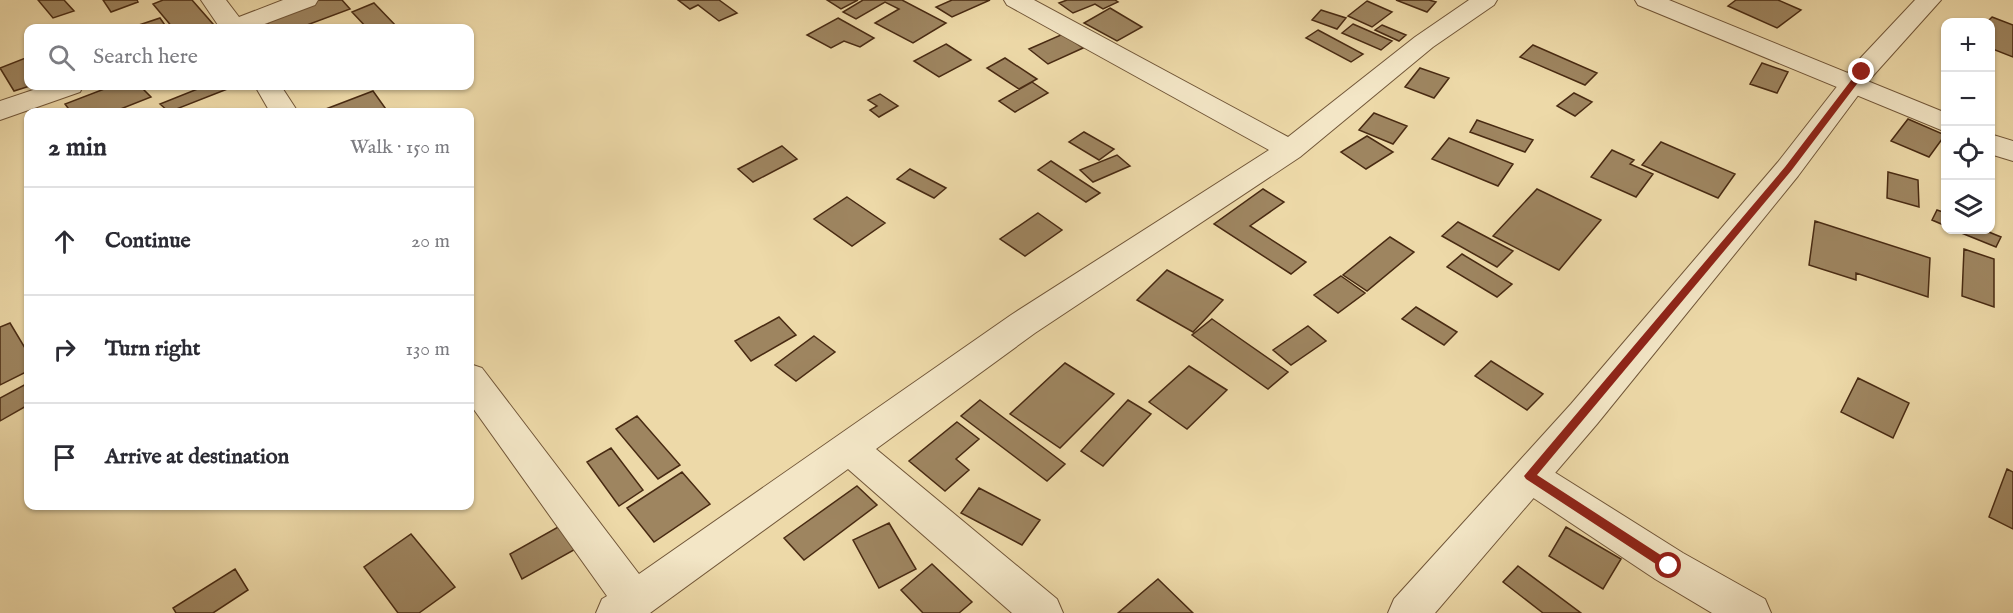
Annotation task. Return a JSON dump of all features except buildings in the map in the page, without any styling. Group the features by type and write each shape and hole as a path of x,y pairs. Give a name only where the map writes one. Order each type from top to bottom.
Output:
{"street":[{"path":"213,0 231,24"},
{"path":"244,24 306,0"},
{"path":"1016,0 1290,150"},
{"path":"474,384 626,607 1023,324 1290,150 1424,42 1485,0"},
{"path":"1647,0 1941,121"},
{"path":"1409,613 1530,476 1788,169 1853,84 1929,0"},
{"path":"0,111 59,90"},
{"path":"270,90 282,108"},
{"path":"1995,145 2013,152"},
{"path":"849,448 1042,613"},
{"path":"1530,476 1669,566 1750,613"}],"route":[{"path":"1669,566 1530,476 1788,169 1862,72"}]}
